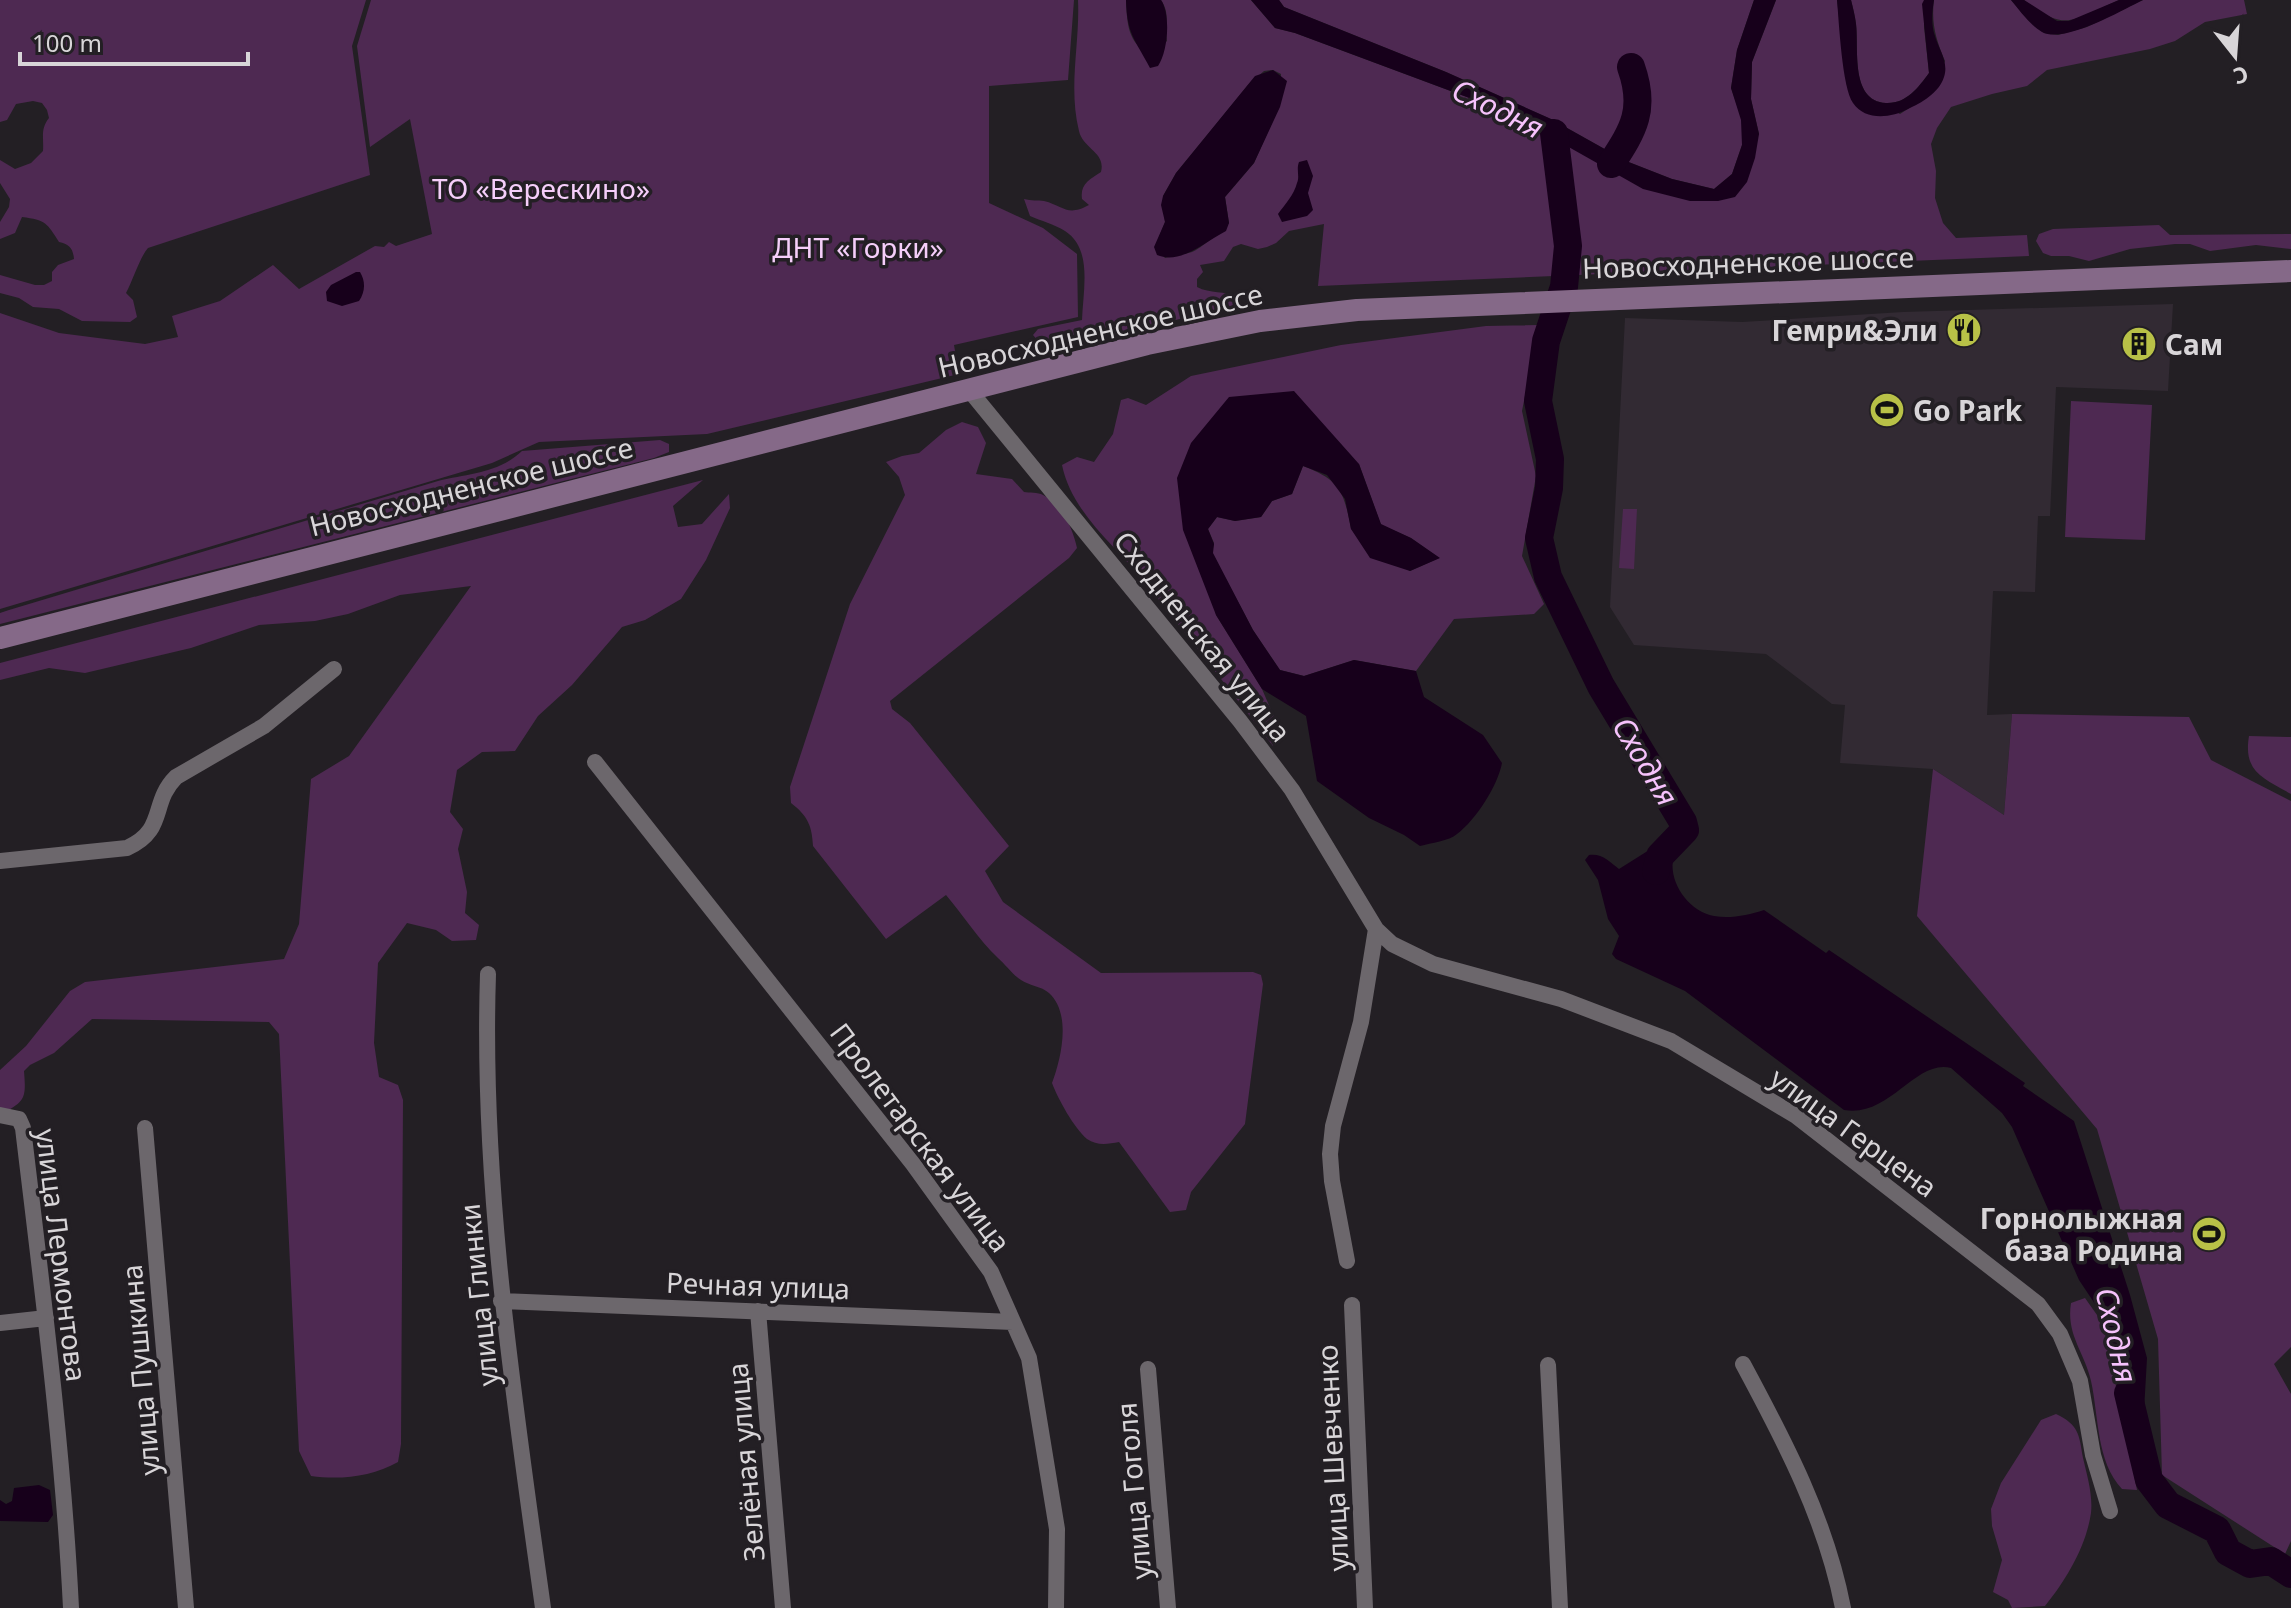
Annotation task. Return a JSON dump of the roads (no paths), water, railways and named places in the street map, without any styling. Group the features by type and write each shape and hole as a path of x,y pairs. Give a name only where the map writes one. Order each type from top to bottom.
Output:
{"main road":[{"name":"Новосходненское шоссе","path":"0,638 1147,344 1260,321 1357,310 1516,302 2291,271"}],"street":[{"name":"Сходненская улица","path":"970,391 1240,721 1292,790 1376,929"},
{"path":"0,861 127,848 136,844 153,828 167,786 176,777 264,726 334,669"},
{"name":"Пролетарская улица","path":"595,762 913,1164 991,1272 1029,1358 1057,1529 1056,1608"},
{"path":"1347,1261 1330,1154 1333,1126 1361,1022 1376,929"},
{"name":"улица Герцена","path":"1376,929 1392,944 1433,964 1561,999 1671,1041 1796,1116 2038,1304 2060,1334 2080,1381 2093,1455 2110,1511"},
{"name":"улица Глинки","path":"488,974 487,1100 501,1301 543,1608"},
{"name":"улица Лермонтова","path":"0,1115 19,1119 23,1128 68,1534 71,1608"},
{"name":"улица Пушкина","path":"145,1128 186,1608"},
{"name":"Речная улица","path":"501,1301 1013,1322"},
{"name":"улица Шевченко","path":"1352,1305 1365,1608"},
{"name":"Зелёная улица","path":"758,1311 783,1608"},
{"path":"0,1323 46,1318"},
{"path":"1743,1364 1806,1487 1830,1554 1843,1608"},
{"path":"1548,1365 1560,1608"},
{"name":"улица Гоголя","path":"1148,1369 1168,1608"}],"water":[{"path":"1126,0 1161,0 1167,33 1158,66 1150,68 1133,36"},
{"path":"1251,0 1279,0 1284,7 1446,72 1551,119 1626,161 1672,179 1714,189 1732,174 1742,145 1741,120 1731,88 1737,50 1754,0 1776,0 1752,62 1751,99 1759,134 1747,182 1735,197 1718,201 1690,201 1643,189 1507,112 1275,28"},
{"path":"1837,0 1851,0 1861,84 1874,100 1893,103 1916,89 1929,73 1922,4 1924,0 1934,0 1933,27 1945,66 1942,83 1934,93 1894,114 1871,115 1858,109 1846,83"},
{"path":"2011,0 2024,0 2057,21 2069,21 2119,0 2143,0 2079,30 2052,34 2033,26"},
{"path":"1273,70 1287,81 1280,107 1254,163 1225,197 1229,223 1226,231 1184,254 1175,257 1157,255 1154,247 1165,222 1161,205 1163,196 1176,173 1255,76"},
{"path":"1307,160 1313,176 1308,193 1313,210 1307,216 1282,222 1278,214 1296,187 1299,162"},
{"path":"360,272 364,283 359,301 342,306 327,301 326,292 331,285"},
{"path":"1294,391 1359,464 1381,524 1411,538 1440,558 1410,571 1370,558 1351,529 1345,499 1327,475 1303,466 1292,494 1272,501 1261,517 1235,521 1217,517 1208,529 1214,544 1213,553 1253,630 1280,670 1304,676 1354,660 1416,671 1424,697 1483,735 1502,763 1500,772 1479,811 1457,834 1445,840 1420,846 1369,818 1317,781 1306,716 1262,689 1216,615 1183,530 1177,478 1191,443 1229,397"},
{"path":"1673,835 1680,843 1674,853 1674,876 1684,897 1693,906 1720,917 1764,910 1826,953 1829,950 2025,1083 2023,1086 2074,1121 2147,1358 2144,1411 2137,1430 2133,1430 2110,1335 2101,1313 2079,1280 2012,1127 2002,1113 1951,1068 1926,1072 1875,1106 1844,1110 1685,991 1616,959 1612,954 1619,936 1608,919 1598,880 1585,860 1589,855 1598,855 1619,869"},
{"path":"39,1485 50,1490 53,1515 48,1522 0,1521 0,1500 6,1504 12,1501 14,1488"}],"waterway":[{"path":"1611,164 1635,118 1637,95 1631,67"},
{"name":"Сходня","path":"1554,133 1568,246 1564,287 1546,341 1538,401 1550,459 1549,488 1539,538 1548,577 1601,686 1683,822 1685,830 1660,856 1656,871"},
{"name":"Сходня","path":"2128,1393 2149,1480 2168,1505 2217,1530 2228,1552 2250,1564 2271,1561 2291,1574"}],"place":[{"name":"Гемри&Эли","path":"1964,330"},
{"name":"Сам","path":"2139,344"},
{"name":"Go Park","path":"1887,410"},
{"name":"Горнолыжная база Родина","path":"2209,1234"}],"park label":[{"name":"ТО «Верескино»","path":"541,188"},
{"name":"ДНТ «Горки»","path":"858,247"}]}
